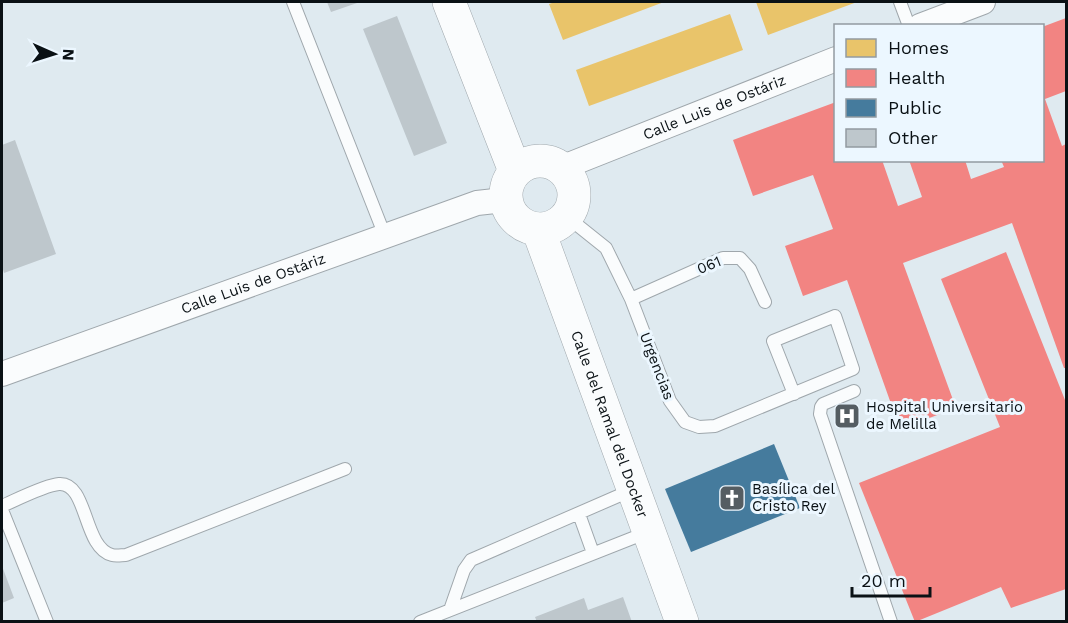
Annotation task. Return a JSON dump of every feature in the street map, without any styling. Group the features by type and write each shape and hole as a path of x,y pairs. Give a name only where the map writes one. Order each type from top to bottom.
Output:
{"main road":[{"path":"449,2 511,187 515,217 529,227 552,223 572,207 573,186 561,168 552,163 542,161 524,165 511,187"},
{"name":"Calle del Ramal del Docker","path":"552,223 633,489 682,621"}],"street":[{"path":"925,24 983,2"},
{"name":"Calle Luis de Ostáriz","path":"561,168 834,60"},
{"name":"Calle Luis de Ostáriz","path":"2,374 477,203 495,201 511,187"}],"lane":[{"path":"292,2 386,236"},
{"path":"900,2 908,24"},
{"name":"Urgencias","path":"552,223 606,249 631,299 670,401 685,422 699,427 715,426 794,394 853,369 835,316 773,341 794,394"},
{"name":"061","path":"631,299 723,258 740,258 750,269 765,302"},
{"path":"854,391 824,404 820,414 891,621"},
{"path":"47,621 2,508 55,485 67,485 75,491 100,548 111,555 126,555 345,469"},
{"path":"450,610 464,570 471,560 633,489"},
{"path":"579,514 593,553"},
{"path":"420,621 649,531"}],"building: Homes":[{"path":"555,2 664,2 563,40 549,4"},
{"path":"756,2 857,2 768,35"},
{"path":"730,14 743,50 589,106 576,70"}],"building: Health":[{"name":"Hospital Universitario de Melilla","path":"1066,18 1066,91 1045,99 1062,146 1066,144 1066,368 1064,368 1012,223 903,263 956,408 900,429 847,280 803,296 785,246 833,229 813,175 753,196 733,140 834,103 834,162 883,162 898,206 922,197 910,162 966,162 971,179 1004,167 1002,162 1044,162 1044,26"},
{"path":"1006,252 1066,400 1066,589 1011,608 1001,587 915,622 859,483 1000,427 941,279"}],"building: Public":[{"name":"Basílica del Cristo Rey","path":"774,444 800,508 691,552 665,489"}],"building: Other":[{"path":"327,2 360,2 331,12"},
{"path":"397,16 447,143 414,156 363,29"},
{"path":"15,140 56,254 4,273 2,266 2,145"},
{"path":"2,566 14,598 2,603"},
{"path":"623,597 632,622 537,622 535,617 584,598 588,610"}],"place":[{"name":"Hospital Universitario de Melilla","path":"847,416"},
{"name":"Basílica del Cristo Rey","path":"732,498"}]}
